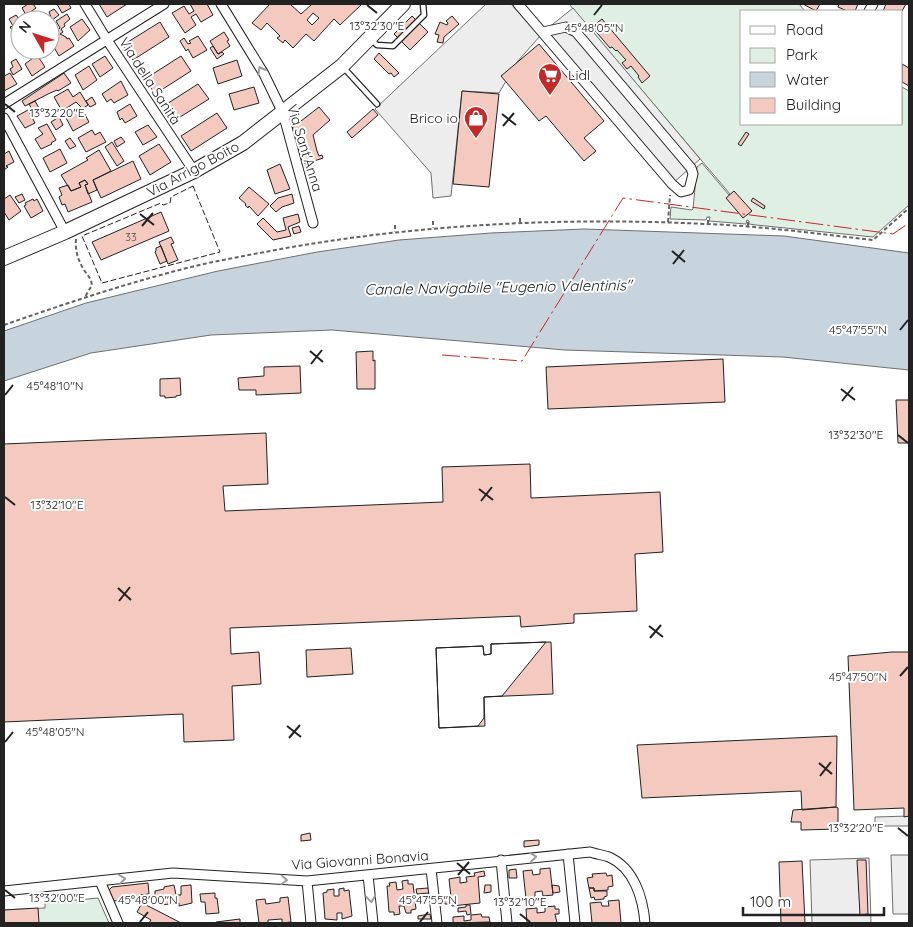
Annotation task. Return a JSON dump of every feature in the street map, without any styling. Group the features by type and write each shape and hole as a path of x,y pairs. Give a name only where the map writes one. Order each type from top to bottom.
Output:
{"main road":[{"name":"Via Arrigo Boito","path":"4,258 194,172 243,143 342,66 403,4"}],"street":[{"name":"Via della Sanità","path":"85,4 194,172"},
{"path":"4,104 164,4"},
{"name":"Via Sant'Anna","path":"221,4 264,74 283,113 313,224"},
{"path":"518,4 672,184 681,192 689,190 693,174 691,168 576,32 566,27 543,32"},
{"path":"4,118 68,230"},
{"name":"Via Giovanni Bonavia","path":"4,891 173,873 307,881 590,852 609,857 622,865 630,875 641,900 645,923"},
{"path":"568,854 575,923"},
{"path":"501,860 507,923"},
{"path":"431,869 437,923"},
{"path":"368,875 373,923"},
{"path":"307,881 311,923"},
{"path":"100,882 118,923"}],"lane":[{"path":"370,38 377,45 393,46 424,15 422,4"},
{"path":"342,66 377,104"}],"path":[{"path":"668,222 672,184"},
{"path":"4,325 85,297 196,266 333,240 433,228 520,222 668,222 748,226 874,240 909,208"},
{"path":"520,216 520,222"},
{"path":"708,217 708,224"},
{"path":"748,220 748,226"},
{"path":"433,221 433,228"},
{"path":"395,225 395,232"},
{"path":"68,230 76,238 75,249 79,261 91,279 92,284 85,297"}],"green space":[{"path":"569,4 799,4 804,10 740,10 740,125 903,125 903,88 909,91 909,205 873,237 756,225 749,224 747,220 746,224 709,221 710,217 707,217 706,220 670,219 671,207 693,209 697,167 702,163 730,194"},
{"path":"98,898 109,923 4,923 4,910 45,908 45,903"}],"shaded area":[{"path":"486,4 511,4 540,36 517,62 499,93 462,91 451,196 433,198 431,173 375,109"},
{"path":"573,8 700,159 672,184 543,32"},
{"path":"909,816 909,826 875,826 875,817"},
{"path":"891,855 909,855 909,914 893,914"},
{"path":"869,858 871,923 812,923 810,860"}],"water":[{"name":"Canale Navigabile \"Eugenio Valentinis\"","path":"584,229 784,236 909,253 909,370 783,357 565,350 332,330 211,335 91,353 4,381 4,331 86,303 218,271 317,252 399,240 491,233"}],"building":[{"path":"28,4 33,4 36,8 33,10 23,10 22,8"},
{"path":"57,4 69,4 71,8 62,13"},
{"path":"99,4 127,4 107,17"},
{"path":"190,4 207,4 213,15 201,22 196,14 191,17 196,25 185,33 172,13 184,6 189,14 194,11"},
{"path":"270,4 290,4 301,14 312,4 362,4 340,25 334,19 314,41 306,34 293,48 285,40 283,43 277,38 280,36 267,23 261,30 252,23","holes":["313,13 319,18 312,25 307,20"]},
{"path":"803,4 820,4 817,10"},
{"path":"839,4 858,4 855,10 845,10 838,7"},
{"path":"886,4 906,4 903,10 883,10"},
{"path":"67,14 70,19 64,24 65,26 61,29 63,32 60,34 60,28 60,18"},
{"path":"412,16 428,32 410,50 394,34"},
{"path":"452,16 459,24 444,37 443,43 437,42 439,35 435,34 440,22 447,25 446,21"},
{"path":"82,19 90,30 78,41 70,27"},
{"path":"602,19 650,76 642,83 631,66 627,69 622,63 626,60 617,50 612,47 610,48 592,27"},
{"path":"160,22 169,37 133,60 123,45"},
{"path":"224,32 230,46 218,54 210,41"},
{"path":"60,34 67,39 69,38 74,46 60,55"},
{"path":"198,36 207,50 193,58 180,41 184,38 188,44 191,43 189,41"},
{"name":"Lidl","path":"539,44 604,121 584,138 596,151 584,161 546,116 539,121 501,76"},
{"path":"213,46 218,54 222,52 224,54 217,59 210,48"},
{"path":"379,53 399,73 394,77 374,59"},
{"path":"105,56 113,68 100,77 92,64"},
{"path":"181,56 191,71 155,94 145,79"},
{"path":"17,60 22,69 13,75 10,69 13,67 11,62"},
{"path":"30,60 40,60 45,67 32,76 25,64"},
{"path":"237,60 242,76 218,84 213,68"},
{"path":"903,65 909,68 909,86 903,83"},
{"path":"89,66 97,80 83,90 75,75"},
{"path":"10,73 17,84 4,91 4,76"},
{"path":"64,73 71,83 25,106 22,101"},
{"path":"121,81 128,95 114,103 111,99 107,102 102,94"},
{"path":"198,84 209,99 172,122 162,107"},
{"path":"254,87 259,103 234,110 229,94"},
{"path":"68,89 73,97 80,92 88,105 82,109 89,122 73,131 65,116 81,107 76,102 62,111 54,97"},
{"name":"Brico io","path":"462,91 499,94 489,187 453,184"},
{"path":"92,97 96,104 90,107 86,101"},
{"path":"35,101 39,108 33,111 29,104"},
{"path":"130,104 137,116 125,123 122,118 120,120 117,112"},
{"path":"319,107 330,120 313,135 319,156 322,155 323,158 305,164 302,161 292,128"},
{"path":"373,109 378,115 352,138 347,132"},
{"path":"28,110 35,123 25,128 17,116"},
{"path":"217,113 227,128 191,151 181,136"},
{"path":"59,117 63,125 56,130 51,122"},
{"path":"47,124 56,140 41,149 35,139 43,134 38,128"},
{"path":"148,125 157,137 143,145 135,132"},
{"path":"92,130 95,135 100,132 106,142 86,152 78,138"},
{"path":"746,132 749,134 741,146 738,144"},
{"path":"121,137 125,142 117,147 114,141"},
{"path":"70,138 76,146 70,149 65,141"},
{"path":"112,142 124,161 117,166 105,147"},
{"path":"159,144 171,162 150,175 139,156"},
{"path":"60,149 67,163 50,172 43,158"},
{"path":"99,150 111,171 93,180 97,190 88,194 85,185 88,184 85,180 79,183 81,187 71,191 61,175 88,160 86,158"},
{"path":"9,151 14,162 6,166 8,167 4,170 4,154"},
{"path":"133,161 141,179 101,198 93,180"},
{"path":"280,164 290,189 275,194 267,170"},
{"path":"85,180 88,184 85,185 92,202 68,212 65,204 62,205 59,197 62,195 59,188 68,185 71,191 81,187 79,183"},
{"path":"249,187 269,204 258,216 239,198"},
{"path":"734,191 752,211 743,218 726,198"},
{"path":"22,194 25,200 19,203 15,197"},
{"path":"292,194 294,203 282,207 276,212 270,206 278,198"},
{"path":"10,195 21,211 9,220 4,212 4,199"},
{"path":"753,198 765,206 764,209 751,201"},
{"path":"33,199 34,201 37,199 43,211 31,218 24,206 26,205 25,203"},
{"path":"161,212 169,231 101,260 92,242"},
{"path":"298,214 300,222 288,227 291,236 273,240 257,224 263,218 277,232 286,230 283,218"},
{"path":"299,226 301,232 294,234 292,228"},
{"path":"171,237 174,243 171,244 178,260 168,264 159,242"},
{"path":"161,246 167,261 160,264 155,252 156,248"},
{"path":"373,351 373,361 375,360 375,389 357,389 356,352"},
{"path":"723,359 725,402 548,409 546,367"},
{"path":"300,366 301,393 256,395 256,390 239,390 238,378 264,376 264,367"},
{"path":"180,378 181,395 165,398 165,396 160,396 160,379"},
{"path":"896,400 909,400 909,443 898,443"},
{"path":"266,433 268,484 223,486 225,511 443,502 442,467 530,464 531,498 660,492 663,552 635,554 637,611 574,614 574,623 521,627 520,616 230,628 231,654 259,652 261,684 232,686 234,740 184,742 183,714 4,722 4,444"},
{"path":"546,642 502,696 484,697 485,726 439,728 436,648 483,646 484,655 491,654 491,644"},
{"path":"551,642 553,694 484,697 484,718 478,726 439,728 436,648 483,646 484,655 491,654 491,644"},
{"path":"351,648 353,674 307,677 306,650"},
{"path":"909,652 909,816 904,817 904,808 854,810 848,656"},
{"path":"837,736 836,807 802,810 801,791 642,798 637,745"},
{"path":"838,808 838,829 801,830 801,822 791,822 793,810"},
{"path":"310,833 311,840 301,841 301,835"},
{"path":"539,840 539,845 524,847 524,841"},
{"path":"857,860 866,860 868,914 860,915"},
{"path":"802,861 805,923 781,923 779,862"},
{"path":"550,868 553,895 543,896 542,891 535,892 535,897 526,899 523,871 532,870 533,875 540,874 540,869"},
{"path":"516,869 517,878 509,878 509,870"},
{"path":"484,871 485,876 478,877 480,903 452,906 451,904 445,904 444,897 451,897 449,879 460,877 460,883 467,882 466,877 475,876 474,873"},
{"path":"606,873 607,876 612,875 613,886 608,887 608,890 594,891 594,888 589,888 587,878 593,877 592,874"},
{"path":"408,880 408,884 413,884 416,909 411,910 411,913 406,913 404,906 399,906 400,914 394,915 394,912 389,912 387,886 390,886 389,883 396,882 397,890 403,889 402,881"},
{"path":"148,883 149,894 138,895 138,899 128,900 128,902 123,900 114,901 109,890 112,887"},
{"path":"174,885 176,895 181,895 181,886 191,885 192,903 179,906 179,903 160,905 160,900 155,901 155,891"},
{"path":"485,885 491,885 491,892 484,893"},
{"path":"552,885 559,886 560,892 553,893"},
{"path":"344,888 344,891 349,890 352,916 342,919 342,913 337,913 337,920 325,919 323,893 334,889 334,896 339,896 339,889"},
{"path":"428,888 429,893 417,894 416,889"},
{"path":"589,888 594,888 594,891 607,891 607,896 604,899 595,900 594,897 591,898"},
{"path":"215,893 219,913 206,914 205,902 201,902 200,894"},
{"path":"288,897 291,922 282,923 282,919 268,920 268,923 259,923 256,900 265,899 266,904 280,902 280,898"},
{"path":"544,899 544,907 540,907 540,902 534,903 534,900"},
{"path":"619,900 621,923 592,923 590,903 601,902 602,906 609,906 608,901"},
{"path":"142,903 181,923 149,923 151,920 137,912"},
{"path":"466,905 470,905 471,914 467,915 466,911 458,912 458,908 466,907"},
{"path":"555,906 555,909 559,909 559,914 555,914 557,923 527,923 526,909 537,908 537,913 545,912 545,907"},
{"path":"38,908 39,923 4,923 4,910"},
{"path":"430,914 431,919 418,919 418,916"},
{"path":"481,914 482,917 489,917 490,922 453,923 453,917 464,916 464,921 471,920 471,915"},
{"path":"240,919 240,923 216,923 216,922"}],"fence":[{"path":"193,186 220,252 102,283 82,236 161,203 163,205 170,203 171,197 193,186"}],"power":[{"path":"442,355 522,361 623,198 893,234 909,223"}],"place":[{"name":"Lidl","path":"550,96"},
{"name":"Brico io","path":"476,139"}]}
